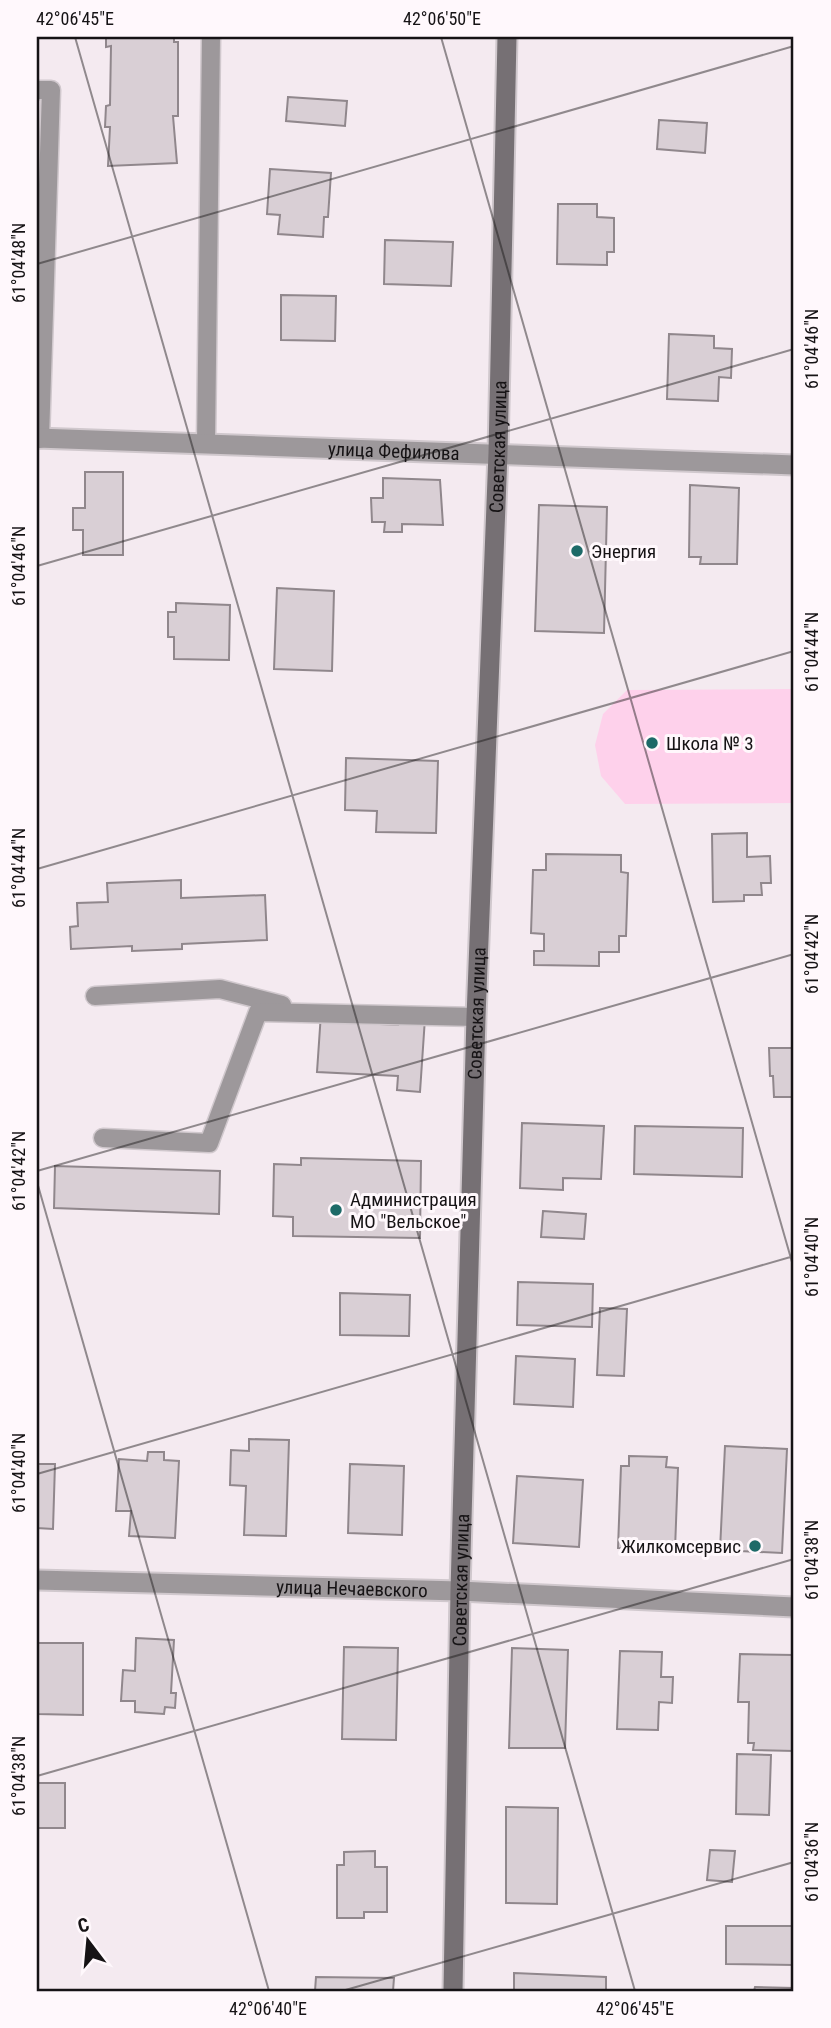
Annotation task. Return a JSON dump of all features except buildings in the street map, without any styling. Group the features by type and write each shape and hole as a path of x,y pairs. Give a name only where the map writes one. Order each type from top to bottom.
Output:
{"main road":[{"name":"Советская улица","path":"453,1991 460,1591 476,1017 498,453 508,37"}],"street":[{"name":"улица Фефилова","path":"38,438 794,465"},
{"name":"улица Нечаевского","path":"37,1580 460,1591 794,1607"}],"lane":[{"path":"206,443 211,37"},
{"path":"37,90 51,90 41,279 38,438"},
{"path":"96,996 220,989 307,1012"},
{"path":"103,1138 209,1143 258,1012 476,1017"}],"shaded area":[{"path":"794,689 794,803 625,804 601,776 595,745 603,714 627,690"}],"place":[{"name":"Энергия","path":"577,551"},
{"name":"Школа № 3","path":"652,743"},
{"name":"Администрация МО \"Вельское\"","path":"336,1210"},
{"name":"Жилкомсервис","path":"755,1546"}]}
